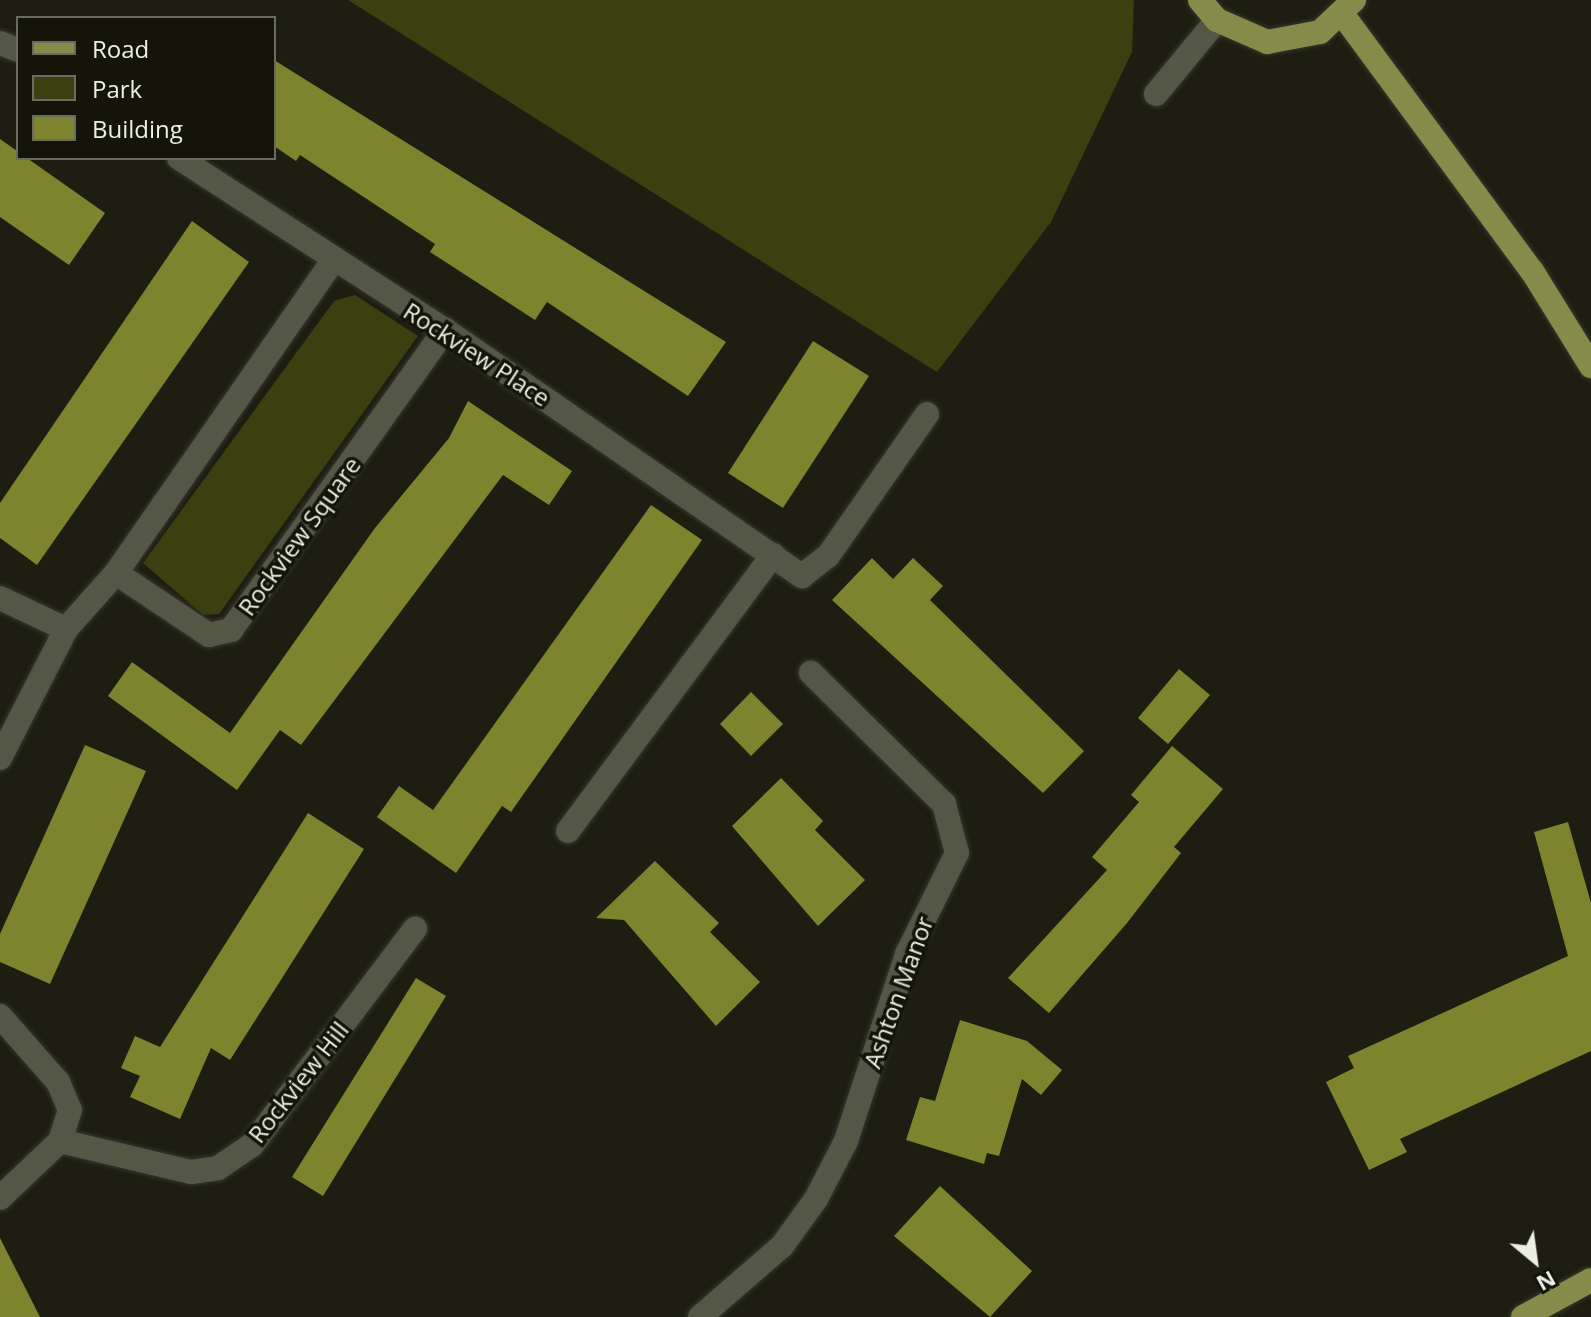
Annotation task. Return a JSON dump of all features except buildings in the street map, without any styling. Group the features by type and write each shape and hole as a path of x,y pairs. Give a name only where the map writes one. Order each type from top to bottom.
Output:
{"main road":[{"path":"1200,0 1217,20 1240,35 1294,41 1348,8 1532,271 1591,366"},
{"path":"1523,1317 1591,1280"}],"street":[{"path":"1156,94 1217,20"},
{"name":"Rockview Place","path":"182,160 332,262 445,330 802,576 828,556 927,414"},
{"path":"0,758 25,702 66,629 116,573 332,262"},
{"name":"Rockview Square","path":"116,573 209,635 231,630 445,330"},
{"path":"568,831 773,555"},
{"path":"0,598 66,629"},
{"name":"Ashton Manor","path":"700,1317 782,1246 816,1199 846,1141 907,954 957,853 944,804 811,673"},
{"name":"Rockview Hill","path":"60,1141 191,1172 218,1168 252,1145 415,929"},
{"path":"0,1016 58,1082 70,1110 60,1141 0,1198"}],"green space":[{"path":"348,0 1134,0 1132,52 1051,222 937,372"},
{"path":"355,295 418,336 219,614 203,615 143,563 334,301"}]}
